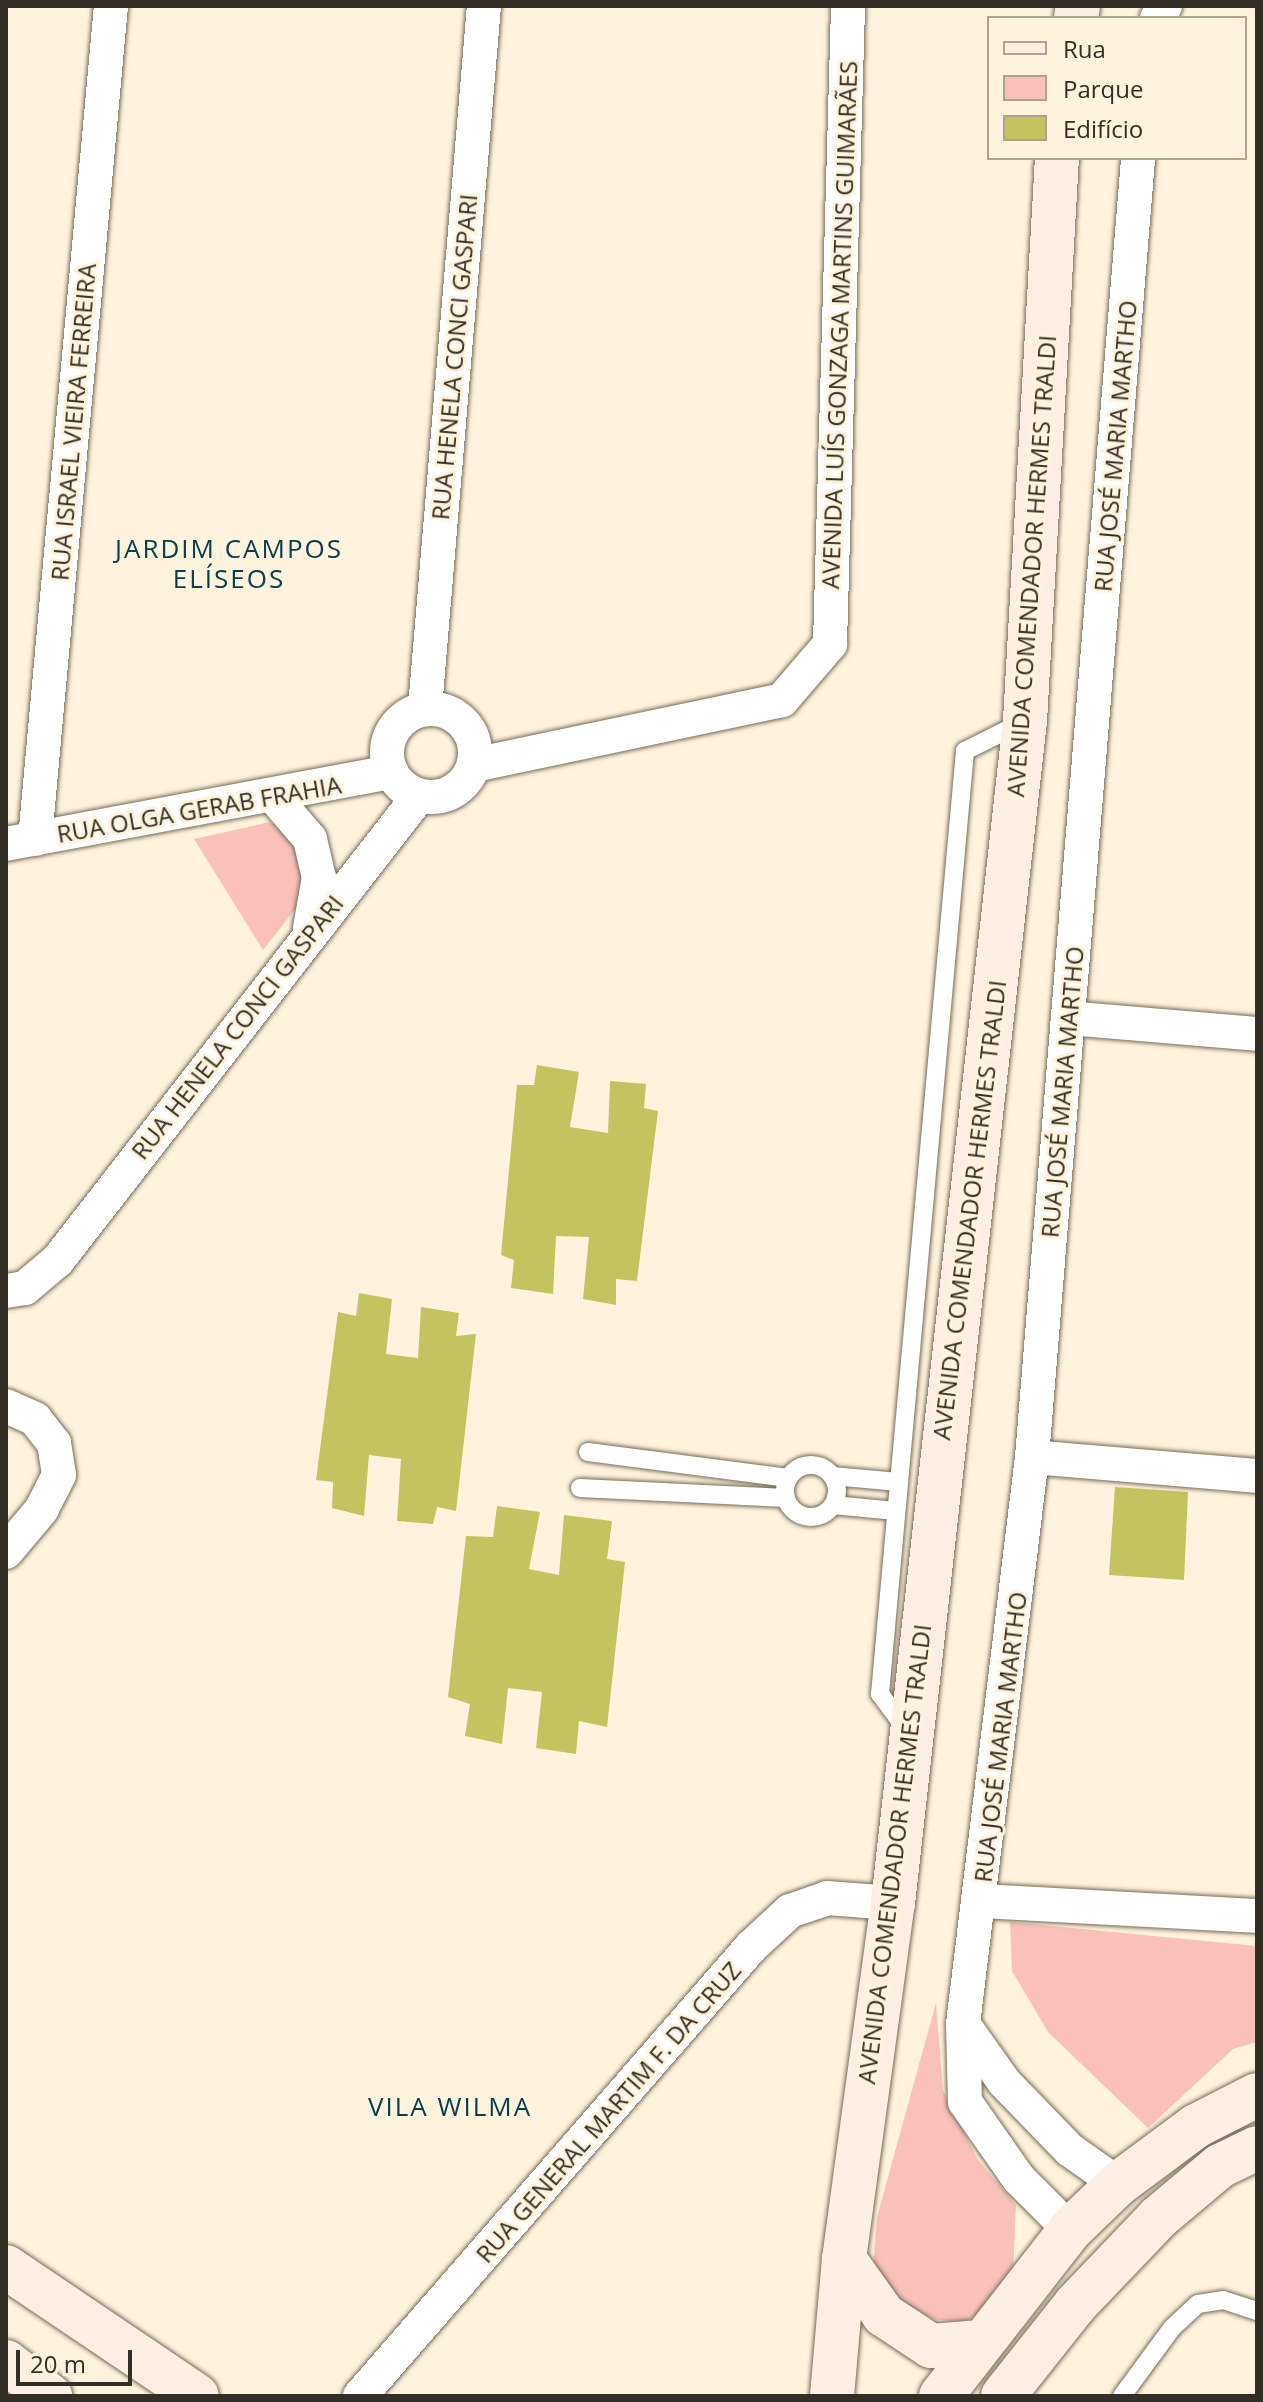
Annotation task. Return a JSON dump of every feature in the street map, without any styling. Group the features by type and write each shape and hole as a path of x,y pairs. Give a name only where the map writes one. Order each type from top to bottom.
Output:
{"main road":[{"name":"AVENIDA COMENDADOR HERMES TRALDI","path":"832,2396 844,2259 893,1903 908,1731 1025,721 1057,160"},
{"path":"941,2396 1070,2230 1118,2184 1196,2126 1257,2095"},
{"path":"1003,2396 1075,2305 1159,2217 1220,2166 1257,2148"},
{"path":"844,2259 884,2315 931,2346 981,2342"},
{"path":"6,2267 197,2396"},
{"path":"6,2362 50,2396"}],"street":[{"name":"RUA ISRAEL VIEIRA FERREIRA","path":"21,842 111,6"},
{"name":"RUA HENELA CONCI GASPARI","path":"425,708 484,6"},
{"name":"AVENIDA LUÍS GONZAGA MARTINS GUIMARÃES","path":"474,765 782,700 830,644 848,6"},
{"name":"RUA JOSÉ MARIA MARTHO","path":"1070,2230 1019,2179 965,2102 963,2024 1032,1457 1138,160"},
{"path":"425,708 443,709 470,730 474,765 467,780 453,792 419,796 402,787 391,772 386,755 392,731 409,713 425,708"},
{"name":"RUA OLGA GERAB FRAHIA","path":"21,842 274,797 391,772"},
{"name":"RUA HENELA CONCI GASPARI","path":"6,1291 25,1288 58,1260 309,933 419,796"},
{"path":"274,797 310,839 319,877 309,933"},
{"path":"1068,1018 1257,1034"},
{"path":"6,1406 35,1419 54,1443 59,1475 42,1509 6,1552"},
{"path":"1032,1457 1257,1476"},
{"name":"RUA GENERAL MARTIM F. DA CRUZ","path":"360,2396 751,1947 790,1911 827,1898 893,1903"},
{"path":"980,1901 1257,1916"},
{"path":"963,2024 1015,2093 1070,2150 1118,2184"}],"lane":[{"path":"908,1731 880,1694 965,751 1025,721"},
{"path":"588,1452 788,1478 805,1466 825,1469 837,1485 833,1505 827,1513 807,1517 790,1507 786,1498 788,1478"},
{"path":"832,1476 899,1482"},
{"path":"580,1488 786,1498"},
{"path":"833,1505 896,1511"},
{"path":"1122,2396 1172,2328 1198,2304 1223,2300 1257,2311"}],"green space":[{"path":"270,822 297,839 308,893 263,950 194,839"},
{"path":"1010,1922 1257,1946 1257,2042 1233,2049 1148,2128 1048,2032 1012,1971"},
{"path":"936,2003 943,2090 978,2160 1016,2205 1013,2271 974,2318 961,2322 933,2319 872,2283 877,2217"}],"building":[{"path":"537,1065 579,1072 570,1127 608,1133 610,1081 646,1084 644,1108 658,1111 637,1281 616,1279 616,1305 583,1299 589,1237 556,1236 553,1294 511,1288 514,1260 501,1255 517,1085 534,1085"},
{"path":"359,1293 392,1299 386,1354 418,1358 421,1307 459,1313 456,1336 476,1334 456,1511 437,1507 433,1524 397,1521 401,1459 369,1455 364,1516 332,1508 333,1482 316,1480 338,1312 356,1316"},
{"path":"1115,1487 1188,1492 1184,1580 1109,1575"},
{"path":"497,1506 540,1512 529,1569 559,1575 564,1515 612,1521 607,1559 625,1562 607,1727 579,1721 576,1754 536,1748 542,1692 508,1688 502,1744 465,1736 470,1704 448,1697 466,1536 493,1537"}],"district":[{"name":"JARDIM CAMPOS ELÍSEOS","path":"229,564"},
{"name":"VILA WILMA","path":"450,2107"}]}
